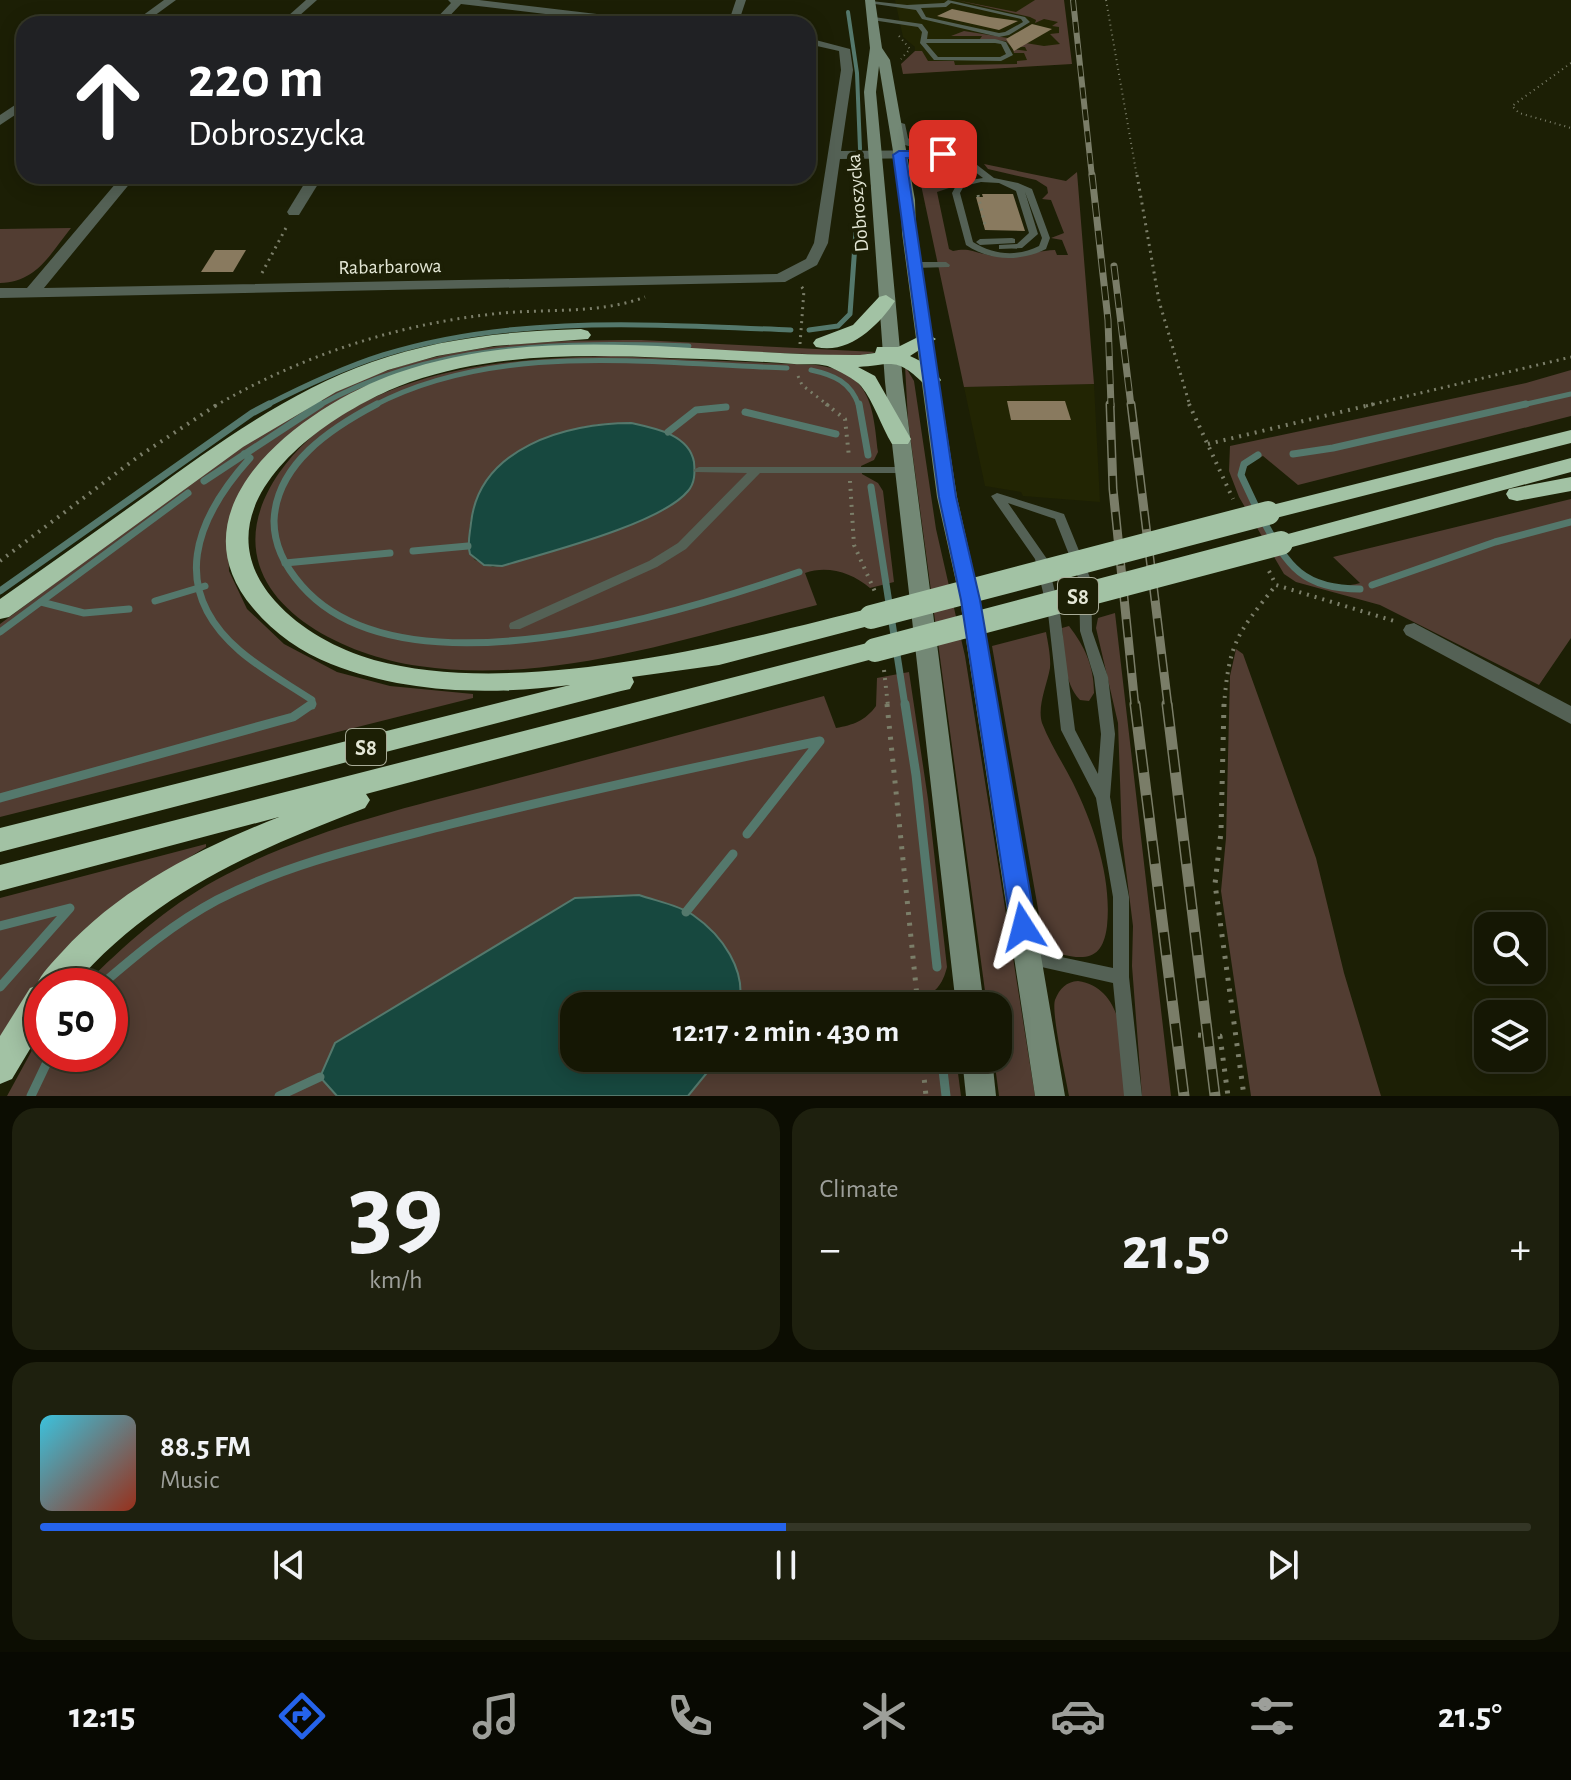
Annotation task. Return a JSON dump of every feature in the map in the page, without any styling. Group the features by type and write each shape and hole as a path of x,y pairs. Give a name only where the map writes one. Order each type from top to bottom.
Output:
{"highway":[{"path":"824,351 870,324 886,301"},
{"path":"0,611 274,416 333,386 392,363 458,346 547,336 621,335 824,351 872,360 892,355 926,339"},
{"path":"732,653 513,681 438,680 350,663 304,642 259,603 240,562 239,523 262,474 292,441 337,408 368,392 424,372 482,359 565,352 800,350"},
{"path":"824,351 868,380 900,439"},
{"path":"892,355 919,368 931,380"},
{"path":"1500,454 1571,430"},
{"name":"S8","path":"0,840 732,653 874,607 1268,513 1571,436"},
{"name":"S8","path":"0,878 1272,551 1353,523 1571,465"},
{"path":"1353,523 1571,484"},
{"path":"70,968 139,903 190,869 245,842 472,755"},
{"path":"0,1068 24,1028"}],"main road":[{"name":"Dobroszycka","path":"871,2 876,48 870,92 886,301 903,470 968,992"},
{"name":"Dobroszycka","path":"876,48 884,60 908,200 914,265 947,497 970,600 1050,1096"},
{"path":"978,1072 981,1096"}],"street":[{"path":"148,16 171,0"},
{"path":"293,16 312,0"},
{"path":"443,16 456,0 563,16"},
{"path":"786,281 812,262 821,243 847,70 846,51 816,42"},
{"name":"Dobroszycka","path":"899,155 943,154"},
{"path":"835,155 899,155"},
{"path":"32,292 122,184"},
{"path":"294,212 311,184"},
{"name":"Rabarbarowa","path":"0,293 786,281"},
{"path":"1414,630 1571,716"}],"lane":[{"path":"871,2 918,8 924,18 1004,35 1027,22 950,1 946,5 909,6"},
{"path":"874,19 917,24 931,56 936,59 1001,59 1010,55 1004,43 995,41 924,36"},
{"path":"936,32 950,24"},
{"path":"924,36 962,27"},
{"name":"Dobroszycka","path":"887,80 896,95 904,138 914,146 965,160 992,180"},
{"path":"961,184 992,180 1030,193 1046,238 1043,247 1027,254 993,253 973,247 956,193 961,184 976,168"},
{"path":"968,239 980,242 1029,240 1034,232 1020,190 1014,185"},
{"path":"914,265 946,265"},
{"path":"699,470 903,470"},
{"path":"515,626 653,564 682,546 757,470"},
{"path":"1103,797 1068,730 1054,613 1041,559 997,496 1060,517 1085,580 1086,631 1101,677 1108,734 1103,797 1121,897 1121,977 1133,1096"},
{"path":"1028,957 1121,977"}],"path":[{"path":"1106,0 1159,301 1189,405 1238,509"},
{"path":"1571,63 1512,106 1519,113 1571,128"},
{"path":"253,289 294,212"},
{"path":"786,281 804,290 798,380 845,419 853,543 861,564 875,581 874,607"},
{"path":"1208,444 1571,357"},
{"path":"1244,1096 1215,884 1221,832 1222,740 1227,665 1238,633 1276,585 1272,551"},
{"path":"1276,585 1380,615 1414,630"},
{"path":"878,653 916,992"},
{"path":"1198,1035 1220,1036 1228,1096"},
{"path":"923,1072 926,1096"}],"shaded area":[{"path":"895,0 1064,0 1072,64 903,74 901,64 915,54 915,47 903,37"},
{"path":"956,0 1016,12 1035,0 1064,0 1072,64 903,74 901,64 915,51 922,51 928,61 954,61 955,65 1017,64 1017,61 1027,60 1024,53 1014,53 1013,49 1027,51 1025,47 1012,47 1006,41 980,39 982,36 951,36 964,31 1044,46 1060,44 1050,34 1059,33 1059,27 1052,26 1058,22 1044,19 1035,23 1036,20 1030,17"},
{"path":"934,158 958,162 968,170 949,188 937,192 949,249 994,256 1055,250 1057,255 1068,255 1062,240 1051,238 1064,233 1051,200 1042,199 1048,193 1047,187 1036,180 988,169 984,164 1066,181 1077,172 1094,384 964,387 917,166 921,161"},
{"path":"71,228 33,272 24,278 0,283 0,229"},
{"path":"641,340 876,352 858,356 651,348 473,356 317,414 286,437 262,461 228,532 229,571 247,609 284,644 337,672 390,686 473,694 473,698 0,817 0,624 244,446 294,414 346,387 401,366 490,347"},
{"path":"611,356 816,365 848,375 858,383 871,406 878,452 874,460 861,466 862,474 878,483 883,491 894,582 870,588 839,572 814,571 805,573 817,605 620,655 519,669 469,670 419,666 382,658 346,645 313,628 285,606 265,579 256,548 260,512 279,473 300,447 337,418 410,383 442,374 509,362","holes":["611,423 667,432 692,454 694,474 517,561 493,567 472,556 469,548 470,525 476,501 487,481 502,464 521,450 565,431"]},
{"path":"905,366 914,381 936,529 965,656 1035,1096 999,1096 996,1072 1012,1072 1012,992 985,992 908,420"},
{"path":"1571,370 1571,416 1298,485 1263,456 1250,462 1243,473 1268,526 1293,567 1313,580 1336,586 1360,583 1333,557 1571,499 1571,638 1539,685 1380,605 1296,582 1284,574 1239,497 1229,471 1230,446 1526,383"},
{"path":"1094,384 1100,502 1023,496 1021,492 985,486 964,387"},
{"path":"1115,613 1171,1096 1142,1096 1132,966 1133,926 1122,838 1118,723 1096,628 1098,618"},
{"path":"1069,626 1090,665 1094,693 1089,701 1080,700 1067,676 1062,628"},
{"path":"1046,632 1050,664 1042,703 1042,723 1088,817 1100,853 1107,889 1105,937 1098,951 1086,957 1060,954 1041,926 992,646"},
{"path":"1236,649 1243,654 1316,858 1344,973 1381,1096 1251,1096 1221,891 1226,838 1230,676"},
{"path":"909,672 928,799 947,967 937,988 932,992 560,992 560,1072 958,1072 961,1096 7,1096 24,1065 24,1072 128,1072 128,968 102,968 163,915 216,880 249,863 318,835 389,813 824,696 836,728 848,725 863,719 876,706 877,678"},
{"path":"206,844 53,968 24,968 24,1006 0,1037 0,898"},
{"path":"1078,981 1095,987 1107,997 1115,1011 1123,1045 1127,1096 1069,1096 1054,1007 1061,989"}],"water":[{"path":"631,423 669,434 691,452 693,481 688,491 674,503 629,526 502,566 484,565 470,554 469,534 478,497 490,476 508,458 554,435 580,428"},
{"path":"639,895 674,906 704,923 730,954 741,992 560,992 560,1072 708,1072 688,1096 337,1096 320,1077 335,1043 575,898"}],"building":[{"path":"952,9 1018,21 999,30 937,16"},
{"path":"1032,24 1052,29 1014,51 1006,39"},
{"path":"982,194 1013,194 1025,231 985,230 976,197 983,197"},
{"path":"215,250 246,250 233,272 201,272"},
{"path":"1007,401 1065,401 1071,420 1011,420"}],"waterway":[{"path":"848,12 857,73 860,149"},
{"path":"860,177 861,164"},
{"path":"809,330 838,326 850,314 860,175"},
{"path":"268,405 323,378 383,355 483,333 586,325 791,330"},
{"path":"318,406 361,385 406,369 499,350 593,345 689,346"},
{"path":"375,405 421,385 471,372 523,364 630,361 787,368"},
{"path":"811,370 841,381 859,406"},
{"path":"1518,406 1571,394"},
{"path":"245,454 321,404"},
{"path":"859,404 868,455"},
{"path":"1293,454 1333,448 1526,404"},
{"path":"0,591 268,405"},
{"path":"286,563 274,521 284,482 309,450 342,424 375,405"},
{"path":"668,432 696,410 726,407"},
{"path":"745,412 836,434"},
{"path":"199,588 197,554 204,530 215,505 250,458 245,454"},
{"path":"204,481 245,454"},
{"path":"1257,509 1241,475 1244,464 1258,455"},
{"path":"871,487 905,706"},
{"path":"0,632 188,493"},
{"path":"1263,520 1281,551 1311,580 1340,588 1360,589"},
{"path":"1372,585 1495,542 1571,522"},
{"path":"413,551 468,546"},
{"path":"286,563 390,553"},
{"path":"286,563 302,586 347,620 405,638 471,643 543,638 615,625 684,608 799,572"},
{"path":"199,588 205,586"},
{"path":"155,601 199,588"},
{"path":"199,588 203,603 218,627 240,651 312,700 312,704"},
{"path":"41,602 84,613 129,609"},
{"path":"0,798 293,717 312,704"},
{"path":"905,704 937,967"},
{"path":"122,968 201,909 244,887 301,865 494,814 820,741 747,834"},
{"path":"686,912 733,854"},
{"path":"0,926 70,908 0,987"},
{"path":"31,1096 42,1072"},
{"path":"943,1072 946,1096"},
{"path":"279,1096 320,1077"}],"railway":[{"path":"1073,0 1092,177"},
{"path":"1092,175 1108,320 1111,406"},
{"path":"1114,266 1131,406"},
{"path":"1110,404 1113,489 1135,706"},
{"path":"1131,404 1168,706"},
{"path":"1135,704 1184,1096"},
{"path":"1167,704 1215,1096"}],"route":[{"path":"943,154 899,155 908,200 909,233 947,497 970,600 1023,927"}]}
